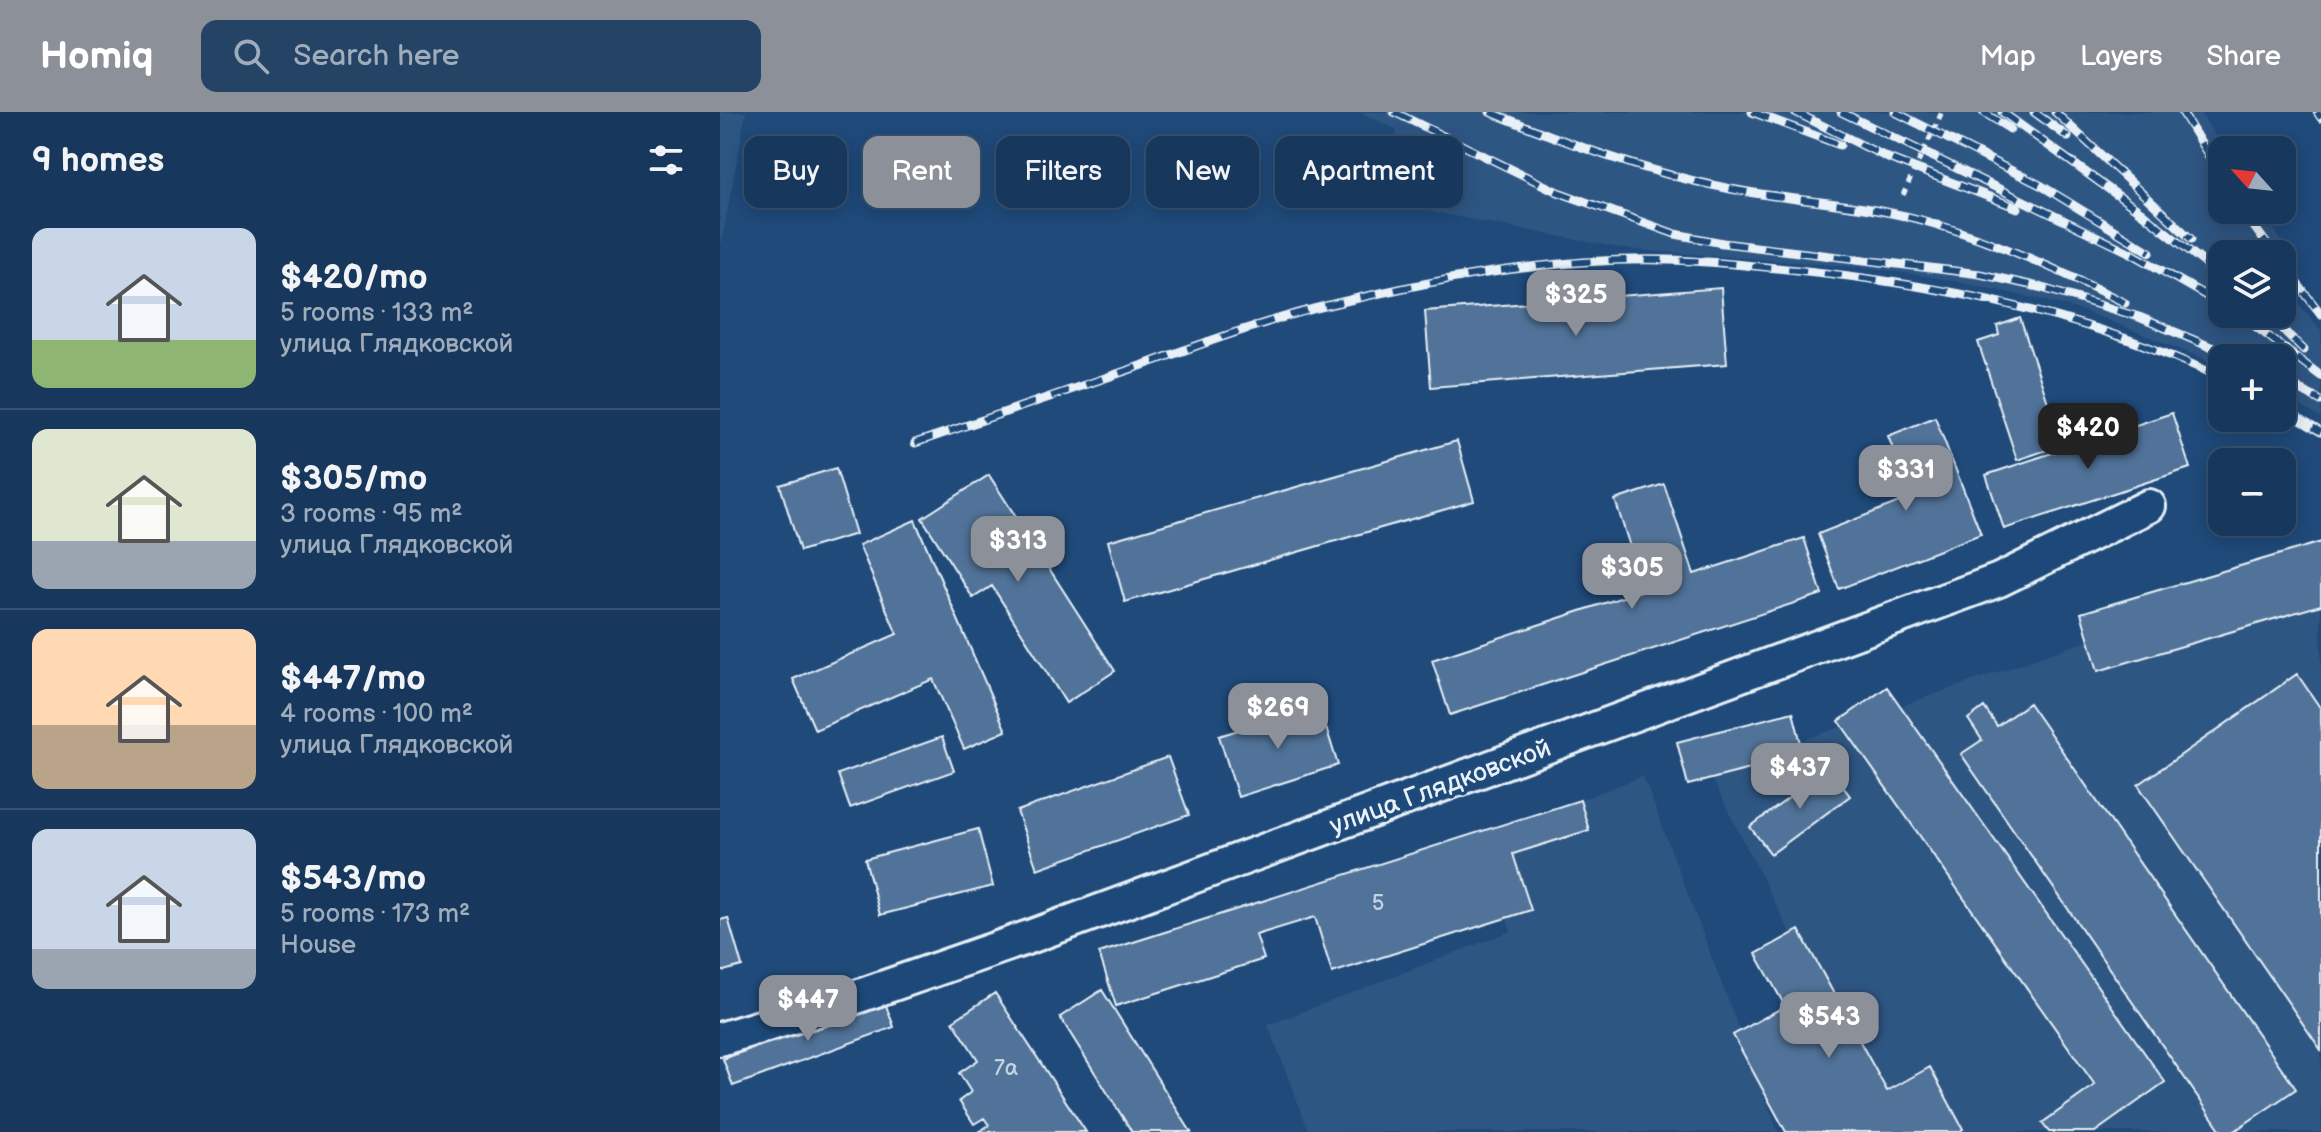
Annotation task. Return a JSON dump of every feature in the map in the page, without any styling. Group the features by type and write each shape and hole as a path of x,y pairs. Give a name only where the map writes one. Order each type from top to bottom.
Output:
{"street":[{"name":"улица Глядковской","path":"720,1039 830,1006 1032,936 1999,580 2149,506"}],"path":[{"path":"1903,195 1942,112"}],"shaded area":[{"path":"720,112 746,112 720,250"},
{"path":"1361,112 2200,112 2215,136 2208,136 2208,224 2271,224 2281,240 2208,240 2208,328 2296,328 2296,300 2321,330 2321,418 2296,403 2296,344 2208,344 2208,360 2087,312 1944,279 1872,268 1625,249 1411,208 1463,208 1463,136 1395,136 1397,130"},
{"path":"2321,559 2321,1132 1891,1132 1709,773"},
{"path":"1643,776 1778,1132 1309,1132 1268,1025 1511,931 1477,839"}],"building":[{"path":"1721,288 1727,364 1431,387 1425,311"},
{"path":"2020,318 2062,445 2017,460 1978,342 1999,335 1997,326"},
{"path":"2172,413 2190,468 2004,529 1986,475"},
{"path":"1935,417 1981,534 1839,589 1818,534 1912,497 1888,436"},
{"path":"1457,441 1474,501 1125,602 1108,541"},
{"path":"836,468 856,534 800,551 780,485"},
{"path":"989,475 1115,671 1066,703 992,586 973,598 922,518"},
{"path":"1664,484 1694,574 1804,538 1822,594 1450,715 1432,660 1644,590 1615,500"},
{"path":"915,520 1006,731 964,749 933,679 815,730 793,679 897,634 859,545"},
{"path":"2321,542 2321,605 2098,671 2081,613"},
{"path":"2297,674 2321,709 2321,1050 2138,785"},
{"path":"1887,687 2165,1082 2095,1132 2049,1132 2042,1123 2095,1085 1839,721"},
{"path":"2029,703 2296,1089 2233,1132 2222,1132 1961,754 1982,740 1968,719 1984,707 1997,726"},
{"path":"1319,705 1338,765 1238,797 1219,736"},
{"path":"1793,712 1804,755 1688,785 1677,742"},
{"path":"942,737 954,771 850,808 838,774"},
{"path":"1168,757 1189,815 1037,869 1017,811"},
{"path":"1829,768 1850,796 1771,854 1750,827"},
{"path":"1580,800 1589,830 1513,854 1531,910 1332,973 1315,917 1256,935 1264,959 1116,1006 1099,953"},
{"path":"978,829 993,886 880,915 865,859"},
{"path":"728,918 742,966 720,972 720,920"},
{"path":"1799,930 1887,1091 1930,1067 1963,1129 1959,1132 1786,1132 1733,1035 1785,1006 1756,954"},
{"path":"1102,990 1191,1132 1132,1132 1060,1017"},
{"path":"995,993 1086,1132 979,1132 989,1125 984,1118 974,1124 959,1101 971,1092 959,1073 978,1060 953,1021"},
{"path":"884,1000 894,1027 733,1086 723,1059"}],"railway":[{"path":"1394,112 1558,192 1675,234 1723,243 1980,274 2039,287 2139,317 2208,346"},
{"path":"1490,112 1606,156 1665,174 1752,193 1883,211 1935,224 2031,259 2125,303"},
{"path":"1752,112 1840,145"},
{"path":"1795,112 1888,158 2018,208"},
{"path":"1841,112 2133,254 2208,297"},
{"path":"1895,112 2042,186 2150,252"},
{"path":"1983,112 2010,129"},
{"path":"2002,112 2142,213 2208,266"},
{"path":"2034,112 2068,137"},
{"path":"2055,112 2191,239"},
{"path":"2182,112 2208,155"},
{"path":"2317,112 2321,118"},
{"path":"2252,224 2264,240"},
{"path":"915,443 1313,309 1489,272 1579,262 1700,261 1906,284 2068,320 2208,372"},
{"path":"2296,282 2321,314"},
{"path":"2258,328 2321,376"},
{"path":"2281,328 2304,350"},
{"path":"2296,388 2321,401"},
{"path":"2296,417 2321,432"}]}
